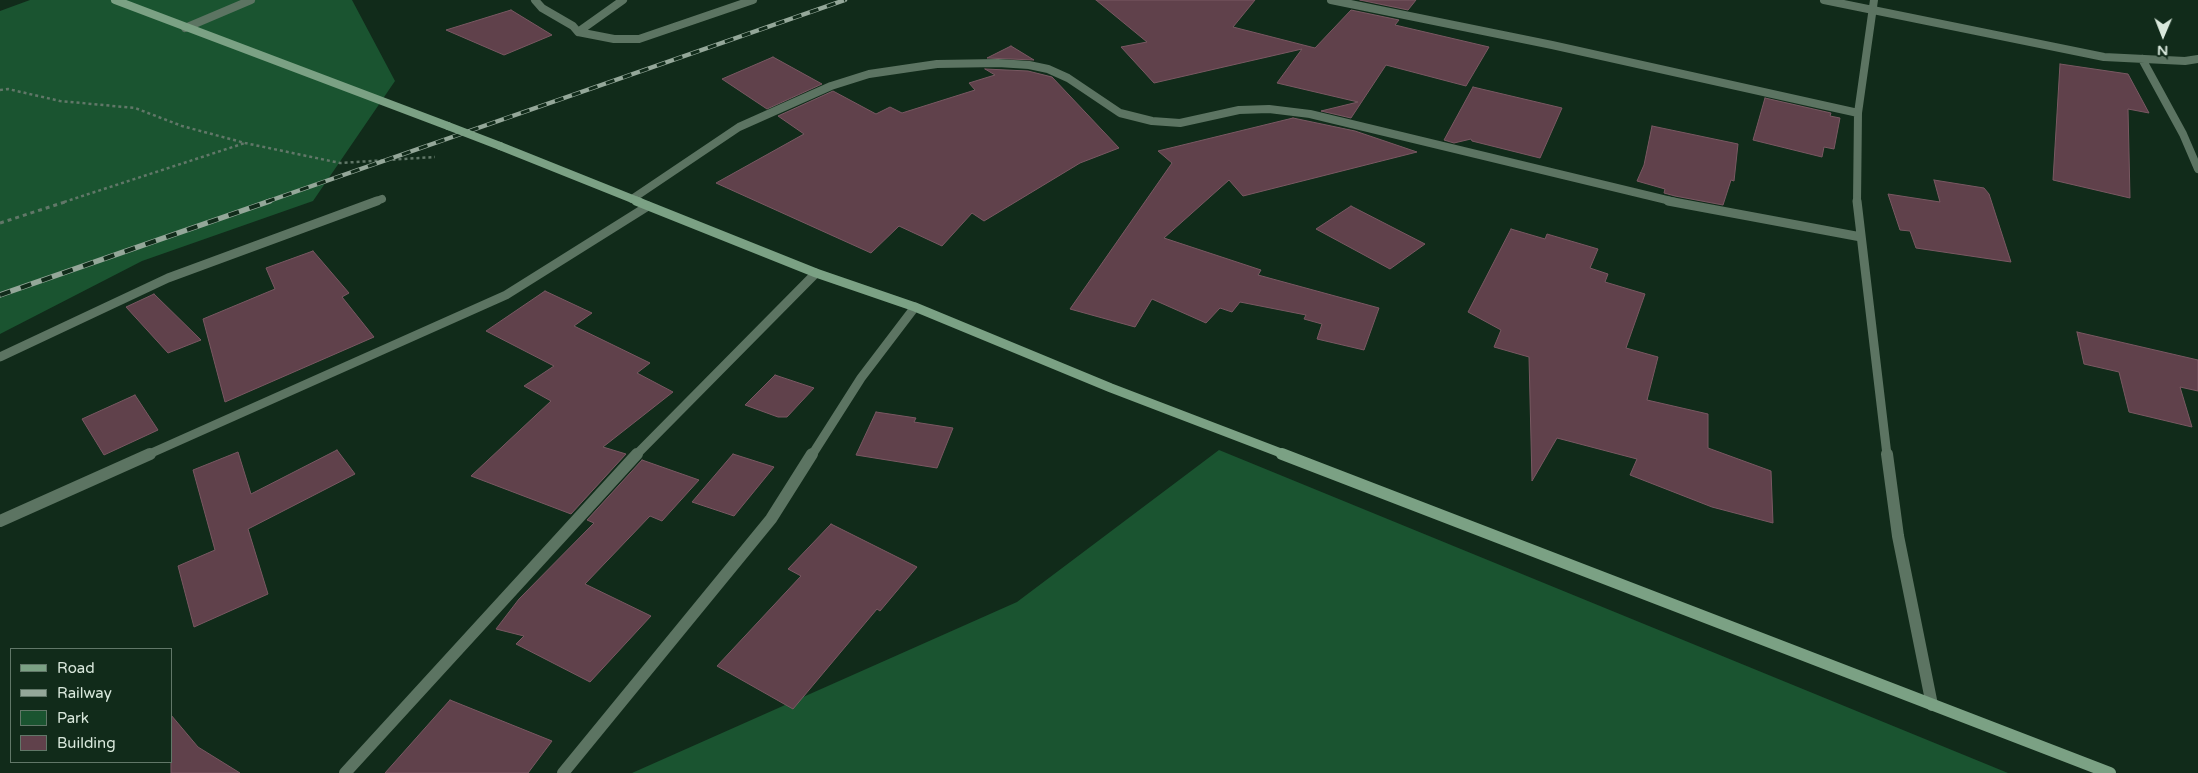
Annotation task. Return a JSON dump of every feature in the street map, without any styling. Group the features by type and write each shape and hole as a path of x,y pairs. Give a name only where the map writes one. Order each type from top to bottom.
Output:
{"street":[{"path":"115,0 500,146 816,272 915,307 1120,392 2110,773"},
{"path":"185,28 251,0"},
{"path":"535,0 542,8 573,26 578,32 614,39 639,39 753,0"},
{"path":"578,32 623,0"},
{"path":"1332,0 1552,44 1858,113"},
{"path":"1824,0 1873,4 2026,42 2104,57 2185,61 2198,59"},
{"path":"1873,4 1858,113 1856,195 1879,400 1898,536 1932,705"},
{"path":"2142,59 2183,134 2198,168"},
{"path":"632,199 739,127 831,86 869,74 937,64 998,63 1029,65 1048,69 1068,78 1120,113 1152,121 1180,123 1239,110 1268,109 1310,114 1648,197 1861,237"},
{"path":"0,357 168,278 382,199"},
{"path":"0,521 506,295 648,206"},
{"path":"345,773 625,466 816,272"},
{"path":"563,773 771,519 861,378 915,307"}],"path":[{"path":"0,90 8,89 60,102 135,108 182,126 245,143 340,164 435,157"},
{"path":"0,223 245,143"}],"green space":[{"path":"30,0 352,0 395,81 313,201 142,261 0,334 0,11"},
{"path":"1219,450 2008,773 632,773 1017,602"}],"building":[{"path":"1096,0 1255,0 1233,27 1315,48 1351,10 1399,20 1395,25 1489,47 1466,86 1386,65 1351,118 1321,111 1358,102 1277,83 1302,49 1154,83 1121,47 1147,42"},
{"path":"1360,0 1416,0 1408,10"},
{"path":"511,10 552,35 504,55 446,30"},
{"path":"1011,46 1034,60 987,58"},
{"path":"773,57 822,84 767,109 722,79"},
{"path":"2060,64 2128,74 2149,113 2128,109 2130,198 2053,180"},
{"path":"985,69 1028,71 1052,77 1119,148 1080,163 984,221 972,213 942,246 899,226 871,253 716,183 804,134 778,116 833,91 876,114 890,107 902,113 975,90 969,83 995,75"},
{"path":"1473,87 1562,108 1540,158 1472,141 1471,139 1454,143 1444,140"},
{"path":"1765,98 1831,113 1830,116 1840,118 1834,149 1824,147 1822,157 1753,140"},
{"path":"1293,118 1355,131 1417,152 1243,196 1229,180 1164,238 1261,270 1258,275 1379,308 1364,350 1317,339 1322,324 1304,319 1306,315 1240,302 1232,312 1220,308 1206,323 1152,299 1135,327 1070,309 1172,163 1158,151"},
{"path":"1652,126 1738,144 1734,181 1731,180 1723,205 1664,193 1665,189 1637,181 1644,165"},
{"path":"1934,180 1984,188 1989,194 2011,262 1916,248 1910,231 1900,230 1888,194 1940,202"},
{"path":"1351,206 1425,244 1390,269 1316,229"},
{"path":"1511,229 1545,239 1547,234 1598,249 1590,268 1608,274 1605,282 1645,294 1626,348 1658,357 1647,400 1708,414 1708,448 1771,471 1773,523 1712,507 1630,475 1637,459 1557,438 1532,481 1529,357 1494,347 1501,330 1468,312"},
{"path":"313,251 349,293 342,297 374,337 225,402 203,319 275,289 266,268"},
{"path":"545,291 592,313 574,326 650,363 637,373 673,392 603,447 626,454 571,514 471,476 551,401 524,386 554,366 486,331"},
{"path":"154,294 201,340 168,353 126,307"},
{"path":"2077,332 2198,360 2198,391 2180,387 2192,427 2129,412 2119,372 2084,364"},
{"path":"775,375 814,388 787,417 778,417 745,405"},
{"path":"135,395 158,430 104,455 82,419"},
{"path":"876,412 916,418 914,422 953,428 937,468 856,455"},
{"path":"337,450 355,474 248,529 268,594 194,627 178,566 215,550 193,470 238,452 251,494"},
{"path":"733,454 774,467 734,516 692,502"},
{"path":"642,460 699,480 662,521 650,516 585,584 651,616 590,682 516,644 524,636 496,629 519,599 594,523 587,520"},
{"path":"831,524 917,567 880,611 877,609 793,709 717,666 801,576 788,569"},
{"path":"450,700 552,741 528,773 385,773"},
{"path":"172,716 198,747 240,773 171,773"}],"railway":[{"path":"266,202 845,0"},
{"path":"0,295 270,201"}]}
